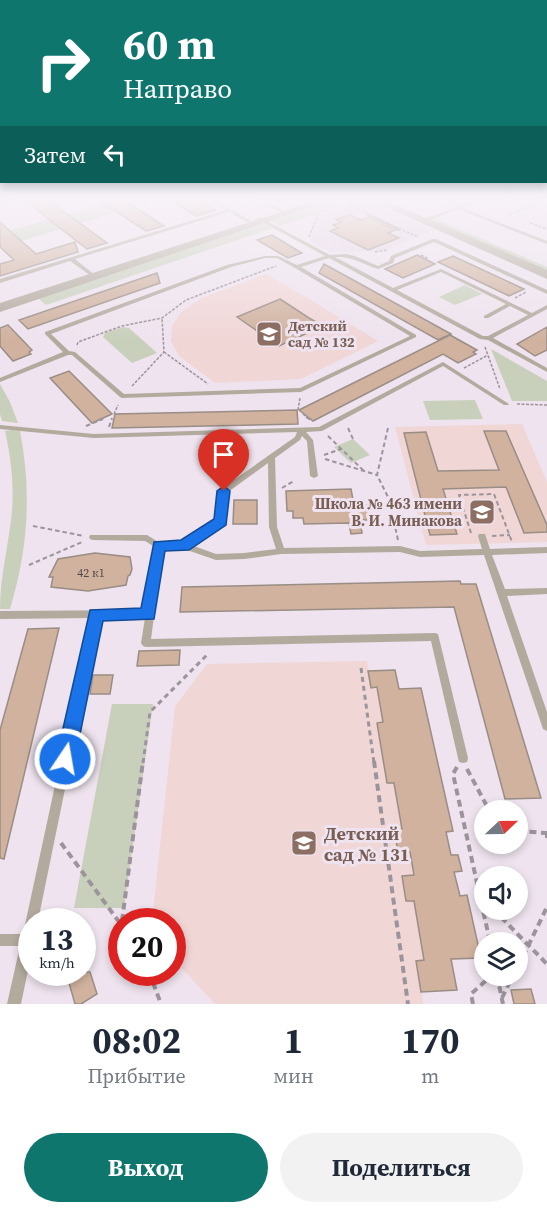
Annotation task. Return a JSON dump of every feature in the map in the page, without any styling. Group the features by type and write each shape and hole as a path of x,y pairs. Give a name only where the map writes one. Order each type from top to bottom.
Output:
{"street":[{"path":"0,308 176,247"},
{"path":"483,247 547,275"},
{"path":"0,301 91,275"}],"lane":[{"path":"0,280 110,247"},
{"path":"312,247 546,369"},
{"path":"297,267 327,255 356,256 378,267 391,262 393,256 417,247"},
{"path":"445,247 547,292"},
{"path":"265,257 278,257 297,267 414,336 301,390 122,396 46,333 228,266 265,257"},
{"path":"71,259 91,275"},
{"path":"393,290 441,270 532,315"},
{"path":"486,317 510,304"},
{"path":"486,338 547,307"},
{"path":"0,380 70,353"},
{"path":"0,427 93,438 320,429 443,364 506,404"},
{"path":"184,546 221,521 224,491 298,438 301,431"},
{"path":"301,431 310,440 314,476"},
{"path":"271,457 273,527 281,551"},
{"path":"482,536 547,726"},
{"path":"93,537 147,538 159,546 184,546 216,557 281,551 400,549 420,554 547,550"},
{"path":"159,546 148,614 146,643 435,637 463,758"},
{"path":"502,593 547,591"},
{"path":"0,615 148,614"},
{"path":"34,908 96,615"},
{"path":"0,940 18,940"},
{"path":"14,1004 18,984"}],"path":[{"path":"70,353 78,342 122,326 162,318 186,300 287,262"},
{"path":"122,396 164,352 162,318"},
{"path":"486,338 488,355 506,404 547,405"},
{"path":"164,352 220,393"},
{"path":"456,372 488,355"},
{"path":"348,428 353,439"},
{"path":"388,428 377,475 388,499 400,549"},
{"path":"320,429 365,472"},
{"path":"324,455 341,448"},
{"path":"325,459 377,475"},
{"path":"510,536 473,536 459,495 494,494 510,536 515,551"},
{"path":"33,526 93,537"},
{"path":"29,565 93,537"},
{"path":"124,908 150,711 220,642"},
{"path":"361,668 408,1004"},
{"path":"463,758 484,800"},
{"path":"463,758 453,774 474,871"},
{"path":"50,829 110,908"},
{"path":"528,831 546,832 547,839"},
{"path":"547,907 528,945 547,964"},
{"path":"504,920 515,932"},
{"path":"154,986 161,1004"},
{"path":"473,1004 471,994 480,986"},
{"path":"499,986 503,1004"},
{"path":"502,998 508,986"}],"shaded area":[{"path":"321,247 392,247 382,251 330,252"},
{"name":"Детский сад № 132","path":"266,274 378,341 301,379 215,383 179,356 171,341 172,326 181,312 202,298"},
{"name":"Школа № 463 имени В. И. Минакова","path":"522,424 547,482 547,542 426,545 395,427"},
{"name":"Детский сад № 131","path":"367,661 369,671 395,670 399,689 421,688 430,728 424,728 427,745 434,745 437,758 430,758 434,777 441,776 453,831 446,832 451,855 458,855 462,871 454,872 459,895 467,895 475,932 474,958 451,960 457,990 422,992 423,1004 215,1004 186,973 186,908 153,908 175,706 207,664"}],"green space":[{"path":"193,247 217,247 46,305 38,298"},
{"path":"491,247 501,247 547,267 547,271"},
{"path":"465,285 482,294 455,305 439,297"},
{"path":"123,327 129,328 157,353 132,363 103,337 105,333"},
{"path":"491,349 547,381 547,401 512,401"},
{"path":"0,384 10,402 18,423 2,421"},
{"path":"475,400 483,419 430,420 423,401"},
{"path":"5,431 20,431 24,454 26,521 21,565 10,609 0,609 1,584 12,511 12,471"},
{"path":"353,439 370,455 351,463 334,447"},
{"path":"112,704 153,704 124,908 74,908"}],"building":[{"path":"0,247 28,247 36,254 59,247 76,247 78,252 0,276 0,264 14,260"},
{"path":"269,247 292,247 302,253 288,258"},
{"path":"362,247 376,247 368,250"},
{"path":"417,255 435,264 403,278 385,269"},
{"path":"453,256 524,289 509,296 438,262"},
{"path":"324,264 451,334 438,340 319,273"},
{"path":"157,273 160,283 28,329 19,320"},
{"path":"280,299 323,326 279,346 237,317"},
{"path":"8,325 32,350 29,352 31,354 13,361 0,346 0,328"},
{"path":"547,327 547,350 535,356 517,344"},
{"path":"450,335 477,350 473,352 476,354 458,363 443,354 313,421 299,410"},
{"path":"69,371 112,414 92,423 50,378"},
{"path":"297,410 298,424 112,428 115,414"},
{"path":"484,431 506,431 547,525 547,532 524,533 506,487 443,489 457,534 430,535 404,433 426,432 438,471 499,470"},
{"path":"351,489 354,505 367,505 370,520 360,520 362,533 351,534 349,523 304,524 303,518 293,518 293,511 287,511 286,491"},
{"path":"234,500 257,500 257,524 233,524"},
{"path":"95,553 130,557 132,569 126,585 88,591 51,587 53,577 49,577 58,559"},
{"path":"460,581 461,584 476,584 541,798 505,799 454,607 180,612 182,587"},
{"path":"59,628 4,859 0,858 0,730 28,629"},
{"path":"180,650 179,665 137,666 139,651"},
{"path":"395,670 399,689 421,688 453,831 446,832 451,855 458,855 462,871 454,872 460,896 467,895 475,932 474,958 451,959 457,990 421,992 416,961 424,960 414,901 406,901 402,876 414,875 410,852 398,852 394,829 402,829 394,783 387,783 377,723 383,722 377,687 371,688 368,671"},
{"path":"93,675 113,675 110,694 90,694"},
{"path":"70,986 94,986 97,994 81,1004 75,1004"},
{"path":"531,989 535,1004 514,1004 511,990"}],"place":[{"name":"Детский сад № 132","path":"269,334"},
{"name":"Школа № 463 имени В. И. Минакова","path":"482,512"},
{"name":"Детский сад № 131","path":"304,843"}],"route":[{"path":"65,759 96,615 148,614 159,546 184,546 221,521 224,491"}]}
